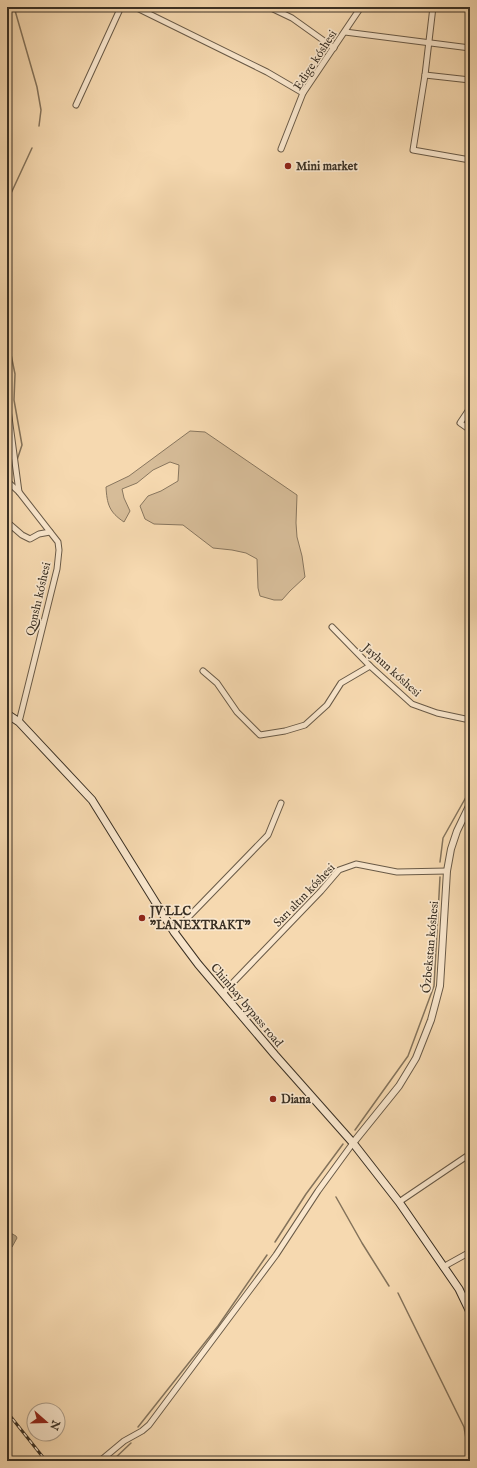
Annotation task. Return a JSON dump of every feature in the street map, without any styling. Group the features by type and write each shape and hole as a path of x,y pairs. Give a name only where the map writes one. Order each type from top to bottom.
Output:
{"main road":[{"name":"Chimbay bypass road","path":"7,714 19,722 92,800 174,932 198,964 275,1056 353,1143 399,1202 459,1290 470,1312"}],"street":[{"path":"76,105 121,7"},
{"path":"135,7 267,72 303,93"},
{"path":"269,7 292,18 334,48"},
{"name":"Edige kóshesi","path":"281,149 303,93 361,7"},
{"path":"433,7 425,75 413,150 470,160"},
{"path":"345,32 429,44 470,48"},
{"path":"425,75 470,80"},
{"path":"7,402 19,492"},
{"path":"470,408 460,423 470,430"},
{"name":"Qonshı kóshesi","path":"7,481 19,492 58,542 59,550 57,569 19,722"},
{"path":"7,522 22,535 30,539 39,534 50,532"},
{"name":"Jayhun kóshesi","path":"332,627 370,666 412,704 436,713 470,720"},
{"path":"203,671 217,683 237,712 260,735 285,731 305,725 327,705 341,683 370,666"},
{"path":"174,932 268,835 281,803"},
{"name":"Ózbekstan kóshesi","path":"353,1143 399,1086 416,1058 431,1020 440,986 447,871 451,849 457,831 470,804"},
{"name":"Sarı altın kóshesi","path":"223,993 321,891 339,870 356,864 397,872 447,871"},
{"path":"100,1461 124,1441 142,1431 149,1425 276,1255 318,1191 353,1143"},
{"path":"399,1202 470,1154"},
{"path":"443,1267 470,1252"}],"shaded area":[{"path":"190,431 205,432 297,495 297,537 305,577 282,600 274,600 260,596 258,588 257,559 246,553 213,548 183,525 154,524 145,519 140,506 148,496 161,491 178,481 179,465 170,462 153,470 137,483 122,489 130,511 124,522 112,511 108,503 106,487 129,476"},
{"path":"7,1231 17,1238 12,1247 9,1248 7,1247"}],"waterway":[{"path":"14,7 37,87 41,110 39,126"},
{"path":"7,202 32,148"},
{"path":"7,335 15,374 14,400 22,445 17,460"},
{"path":"440,862 443,838 470,790"},
{"path":"355,1130 408,1056 434,986 440,877"},
{"path":"275,1242 306,1194 343,1144"},
{"path":"336,1197 389,1286"},
{"path":"138,1427 218,1326 267,1255"},
{"path":"398,1293 464,1427 470,1461"},
{"path":"112,1461 131,1443"}],"railway":[{"path":"7,1412 46,1461"}],"place":[{"name":"Mini market","path":"288,166"},
{"name":"JV LLC \"LANEXTRAKT\"","path":"142,918"},
{"name":"Diana","path":"273,1099"}]}
